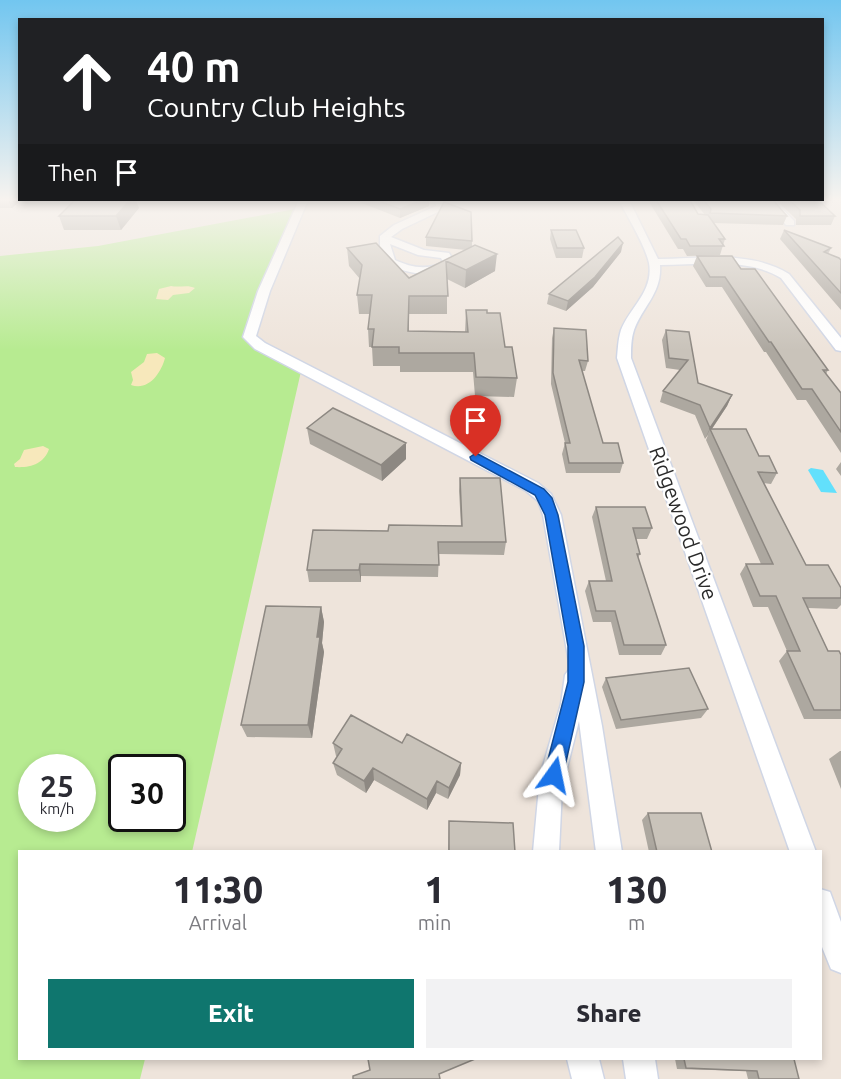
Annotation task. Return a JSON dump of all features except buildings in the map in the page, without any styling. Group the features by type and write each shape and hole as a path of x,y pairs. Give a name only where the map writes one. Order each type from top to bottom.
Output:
{"street":[{"path":"282,249 264,291 249,337 260,346 540,492 545,498 552,515 591,726 609,850"},
{"path":"385,249 390,262 402,268 422,271 441,268 449,263 445,255 408,249"},
{"path":"648,249 654,262 750,263 776,270 785,276 841,347"},
{"name":"Ridgewood Drive","path":"654,262 656,282 648,299 630,322 625,335 624,358 801,850"},
{"path":"546,850 549,797 576,682 576,646"},
{"path":"822,907 841,959"},
{"path":"583,1060 588,1079"},
{"path":"639,1060 642,1079"}],"green space":[{"path":"65,249 283,249 248,333 302,367 192,850 18,850 18,1060 145,1060 140,1079 0,1079 0,256"}],"sand":[{"path":"171,286 195,288 189,293 173,295 168,300 156,299 159,289"},
{"path":"157,353 165,358 157,375 149,383 131,385 133,380 131,372 144,362 147,354"},
{"path":"43,446 49,449 40,462 26,467 15,467 14,464 20,459 24,450"}],"water":[{"path":"811,468 823,470 837,493 821,492 808,470"}],"route":[{"path":"476,457 540,492 552,515 576,646 576,682 554,775"}]}
